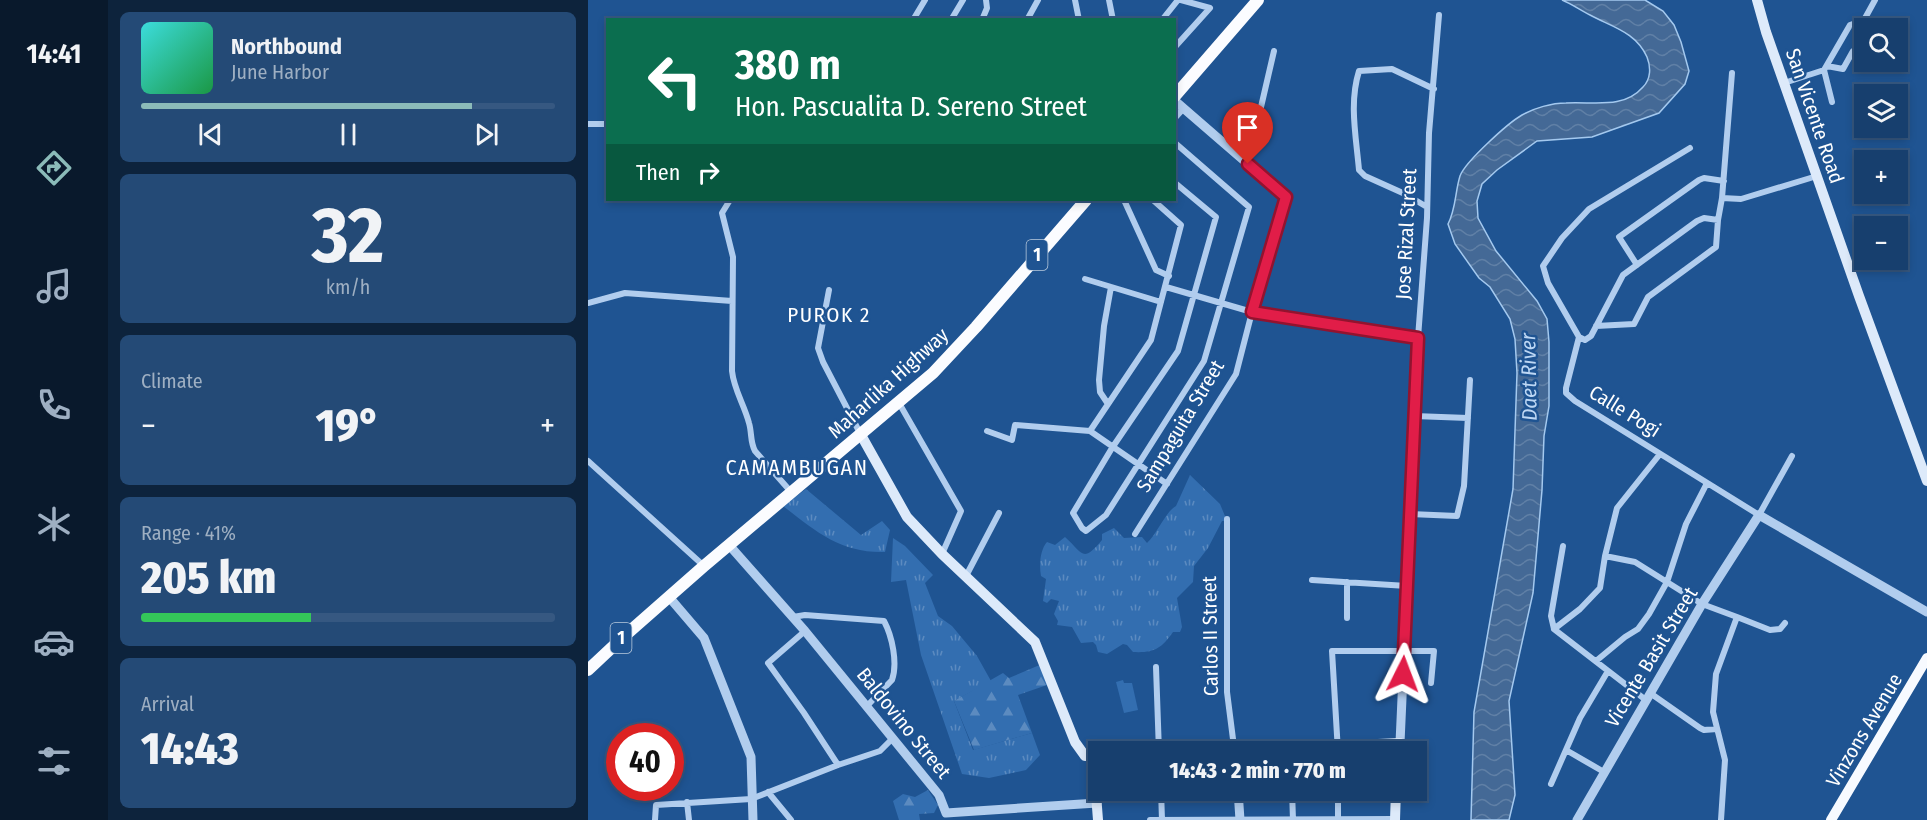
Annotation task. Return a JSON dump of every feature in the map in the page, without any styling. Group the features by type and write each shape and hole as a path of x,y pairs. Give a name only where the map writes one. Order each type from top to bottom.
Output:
{"highway":[{"path":"1176,97 1258,0"},
{"name":"Maharlika Highway","path":"588,670 669,597 861,435 953,353 1085,201"}],"main road":[{"name":"San Vicente Road","path":"1757,0 1784,83 1927,481"},
{"path":"861,435 907,517 942,554 1035,642 1075,742 1085,756 1088,756"},
{"name":"Vinzons Avenue","path":"1832,820 1927,658"},
{"path":"1395,819 1396,801"},
{"path":"1097,803 1098,820"}],"street":[{"path":"914,18 925,0"},
{"path":"952,18 963,0"},
{"path":"983,18 987,8 986,0"},
{"path":"1028,18 1038,0"},
{"path":"1075,0 1079,18"},
{"path":"1109,0 1113,18"},
{"path":"1164,18 1180,0 1210,8 1176,46"},
{"path":"1832,102 1825,68 1850,25 1864,20 1875,0"},
{"name":"Jose Rizal Street","path":"1399,741 1429,133 1439,15"},
{"path":"1248,164 1274,51"},
{"path":"1784,83 1825,68 1843,69 1854,51"},
{"path":"1427,207 1365,176 1359,170 1353,105 1354,85 1359,71 1392,69 1434,89"},
{"path":"1596,326 1634,324 1648,297 1716,247 1724,181 1732,73"},
{"name":"Sampaguita Street","path":"1135,534 1236,374 1286,197 1176,101"},
{"path":"1176,117 1184,108"},
{"path":"588,124 606,124"},
{"path":"1176,144 1249,207 1204,361 1106,515 1086,531 1073,513 1112,448 1178,351 1216,218 1176,184"},
{"path":"1690,148 1588,209 1562,238 1543,266 1548,283 1579,337 1583,340 1588,339 1623,275 1696,221 1704,218 1718,220"},
{"path":"1722,198 1741,199 1817,176"},
{"path":"1637,265 1619,237 1700,180 1704,178 1724,181"},
{"path":"729,201 722,213 733,257 732,371 734,386 750,426 751,443 755,452 792,493"},
{"path":"1124,201 1156,270 1169,276"},
{"path":"1090,431 1151,340 1166,287 1181,225 1154,201"},
{"path":"1085,279 1161,302"},
{"path":"1108,404 1100,392 1100,380 1104,326 1111,287"},
{"path":"1166,287 1252,312 1418,338"},
{"path":"829,290 818,348 861,435"},
{"path":"588,303 625,293 732,301"},
{"name":"Calle Pogi","path":"1579,337 1566,393 1575,401 1759,515 1927,612"},
{"path":"1410,514 1457,516 1464,486 1470,380"},
{"path":"898,403 961,511 942,554"},
{"path":"1414,416 1468,418"},
{"path":"987,430 1012,440 1015,425 1090,431 1167,484"},
{"path":"1554,629 1580,609 1600,588 1617,508 1660,454"},
{"path":"1759,515 1792,456"},
{"path":"588,461 705,566"},
{"path":"1596,661 1638,629 1667,582 1686,524 1707,483"},
{"path":"966,576 999,513"},
{"name":"Vicente Basit Street","path":"1577,820 1702,604 1759,515"},
{"name":"Carlos II Street","path":"1227,519 1227,692 1233,741"},
{"name":"Baldovino Street","path":"729,545 867,706 939,795 946,813 1097,803"},
{"path":"1563,546 1551,616 1554,629 1608,671 1648,697 1704,730 1717,729"},
{"path":"1605,556 1635,562 1702,604 1770,630 1780,629 1785,623"},
{"path":"1312,580 1407,586"},
{"path":"1347,582 1347,618"},
{"path":"669,597 704,638 751,757 753,820"},
{"path":"793,617 805,615 884,621 892,646 894,675 867,706"},
{"path":"1721,820 1725,760 1713,712 1716,674 1737,617"},
{"path":"805,631 768,663 838,765"},
{"path":"1338,741 1332,651 1434,651 1431,683"},
{"path":"1156,667 1159,741"},
{"path":"1551,784 1580,718 1608,671"},
{"path":"655,820 656,805 751,799 880,751 892,738"},
{"path":"1566,750 1604,772"},
{"path":"768,792 791,820"},
{"path":"1161,801 1162,820"},
{"path":"1239,801 1240,820"},
{"path":"1292,801 1293,820"},
{"path":"1338,801 1338,820"},
{"path":"687,802 689,820"},
{"path":"1150,820 1395,819"}],"green space":[{"path":"1190,475 1220,504 1227,521 1222,521 1208,548 1194,566 1193,582 1177,598 1182,627 1180,632 1173,632 1161,646 1152,651 1133,652 1123,644 1107,654 1098,652 1093,642 1081,643 1072,627 1057,625 1058,621 1054,614 1059,601 1051,599 1047,603 1043,601 1046,579 1041,576 1040,563 1041,553 1047,542 1055,545 1065,537 1079,551 1086,554 1102,540 1102,534 1114,528 1124,538 1142,537 1147,543 1176,506"},
{"path":"806,489 861,535 882,521 890,530 885,552 855,549 842,545 818,532 783,506"},
{"path":"893,538 905,546 933,575 925,583 938,616 952,626 977,656 991,681 954,701 973,750 1032,733 1040,755 1026,770 989,778 962,774 921,655 906,580 891,582"},
{"path":"1042,664 1050,684 1018,695 1032,733 974,750 954,701 1003,673 1009,678"},
{"path":"1123,680 1124,683 1132,683 1138,710 1124,713 1116,682"},
{"path":"928,790 938,805 934,813 919,814 920,820 899,820 893,801 903,794 915,797"}],"water":[{"name":"Daet River","path":"1562,0 1645,0 1663,11 1674,25 1689,71 1685,84 1659,113 1592,137 1537,141 1482,184 1477,201 1478,218 1496,251 1537,301 1547,319 1549,406 1544,436 1533,593 1509,701 1515,795 1509,820 1471,820 1474,712 1513,489 1517,373 1515,339 1510,319 1490,287 1479,278 1455,244 1448,224 1453,212 1460,176 1488,143 1516,119 1532,110 1549,105 1607,103 1626,99 1643,87 1650,73 1647,57 1630,36"}],"district":[{"name":"PUROK 2","path":"829,315"},
{"name":"CAMAMBUGAN","path":"797,467"}],"route":[{"path":"1248,164 1286,197 1252,312 1418,338 1403,674"}]}
